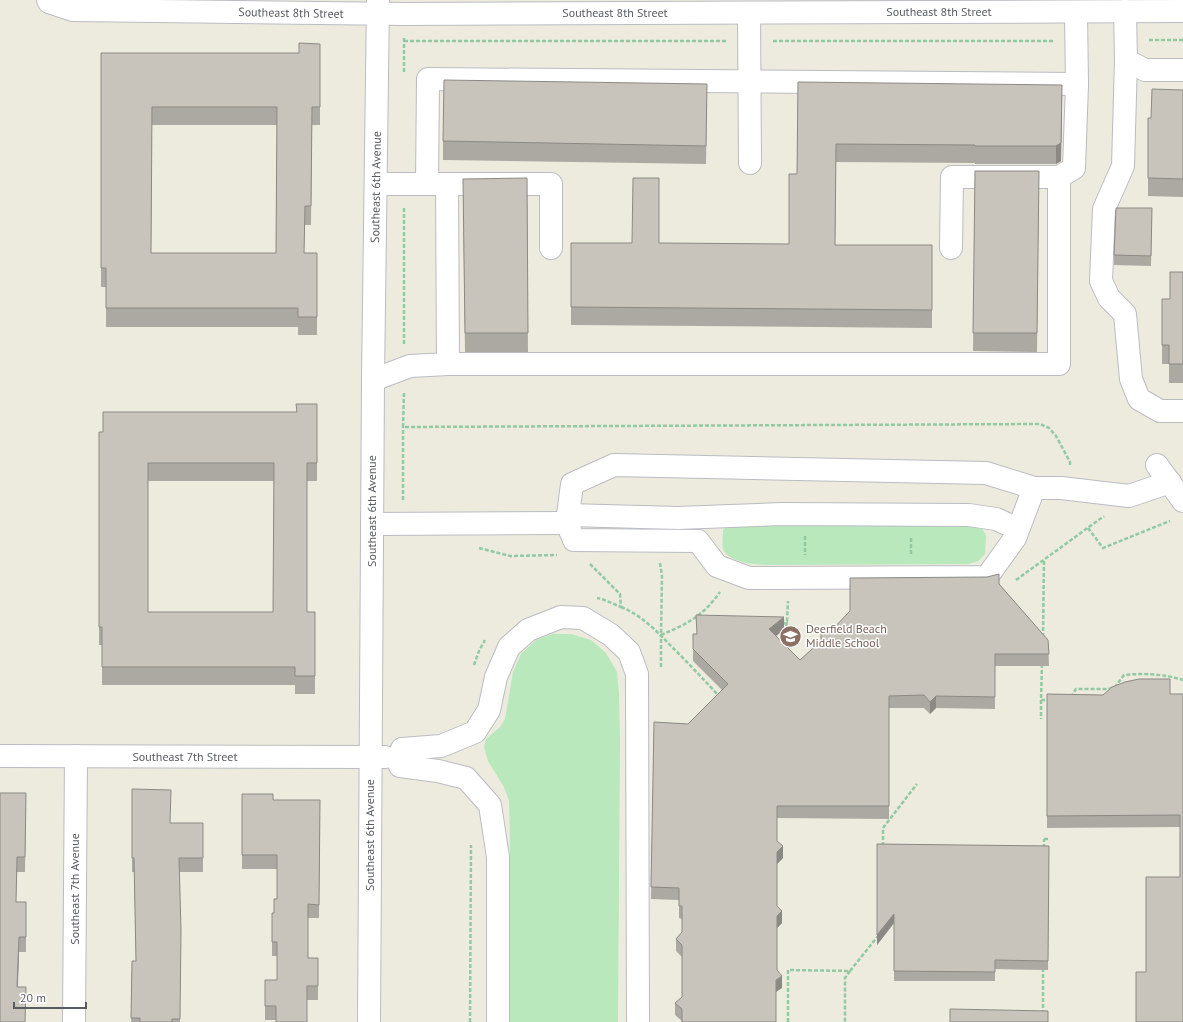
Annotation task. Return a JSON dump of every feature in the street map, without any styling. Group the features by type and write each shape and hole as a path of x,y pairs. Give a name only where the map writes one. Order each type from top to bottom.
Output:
{"street":[{"name":"Southeast 8th Street","path":"49,1 73,10 378,7 749,13 1067,8 1125,11 1183,11"},
{"name":"Southeast 6th Avenue","path":"369,1022 373,380 378,7"},
{"path":"951,248 952,177 1059,176 1074,168 1077,84 1076,41 1067,8"},
{"path":"1125,11 1126,50 1123,166 1104,209 1100,281 1109,298 1126,314 1131,379 1139,399 1160,411 1183,411"},
{"path":"749,13 750,163"},
{"path":"1126,50 1145,70 1183,70"},
{"path":"448,364 437,184 428,79 1077,84"},
{"path":"373,380 410,366 448,364 1059,364 1059,176"},
{"path":"376,184 551,184 550,248"},
{"path":"1034,488 1015,538 987,577 749,578 717,566 698,541 574,540 567,519 572,484 614,465 986,473 1034,488 1066,488 1129,496 1170,482"},
{"path":"1157,465 1170,482 1178,510"},
{"path":"372,524 567,519 690,518 780,514 969,515 996,519 1018,529"},
{"path":"498,1022 498,857 490,805 466,778 438,771 400,766 397,758 402,749 441,746 475,732 489,710 496,676 509,647 528,630 561,617 583,618 611,635 630,652 637,674 638,1022"},
{"name":"Southeast 7th Street","path":"0,756 397,758"},
{"name":"Southeast 7th Avenue","path":"74,1022 76,756"}],"path":[{"path":"1126,50 1183,40"},
{"path":"404,41 1076,41"},
{"path":"402,524 404,427"},
{"path":"1088,528 1103,548 1178,510"},
{"path":"477,547 494,553 510,556 558,555"},
{"path":"1043,643 1044,559"},
{"path":"587,560 620,594 621,607"},
{"path":"659,561 662,576 661,636"},
{"path":"661,636 681,627 696,617 710,605 720,592"},
{"path":"591,597 602,598 630,610 644,620 721,698"},
{"path":"780,644 784,638 787,621 788,598"},
{"path":"778,629 787,621"},
{"path":"473,666 486,637"},
{"path":"1041,719 1042,661"},
{"path":"1069,700 1076,689 1108,689 1115,686 1124,675 1154,674 1183,680"},
{"path":"1115,686 1116,692"},
{"path":"1041,700 1055,700"},
{"path":"883,851 883,828 917,784"},
{"path":"1044,855 1044,839 1049,839"},
{"path":"470,1022 471,844"},
{"path":"845,1022 845,978 882,932"},
{"path":"1043,966 1043,1014"},
{"path":"788,1022 788,970 850,971"}],"green space":[{"path":"927,522 981,527 986,535 985,554 978,561 969,564 767,565 736,560 730,557 723,549 723,530 727,526 735,523"},
{"path":"553,634 571,634 591,640 606,653 617,672 620,741 618,1022 508,1022 509,801 504,787 488,761 484,747 486,739 500,727 505,719 513,672 521,654 536,640"}],"building":[{"path":"299,43 320,44 320,107 312,107 311,206 305,206 304,253 317,253 317,317 298,317 298,308 106,308 106,268 101,268 101,53 299,53","holes":["152,107 277,107 276,253 151,253"]},
{"path":"444,80 707,84 706,146 443,141"},
{"path":"798,82 1062,85 1061,143 1056,146 836,144 835,245 932,245 932,310 571,307 571,243 632,243 633,178 659,178 659,243 789,244 789,174 797,174"},
{"path":"1152,89 1183,90 1183,179 1148,178 1148,118 1151,118"},
{"path":"975,171 1039,171 1037,333 973,333"},
{"path":"527,178 528,333 465,333 463,179"},
{"path":"1116,208 1152,208 1151,256 1114,255"},
{"path":"1170,272 1183,272 1183,364 1169,364 1169,345 1162,345 1162,299 1170,299"},
{"path":"296,404 317,404 317,463 307,463 307,612 315,612 315,676 295,676 295,667 102,667 102,627 99,627 99,432 103,432 103,412 297,412","holes":["148,463 274,463 273,612 148,612"]},
{"path":"999,574 999,584 1048,640 1049,654 995,654 995,697 936,696 930,702 924,695 889,696 889,806 777,806 777,841 783,846 777,852 777,906 782,911 777,916 777,970 782,976 776,980 776,1022 682,1022 682,1009 675,1003 682,997 682,945 676,939 682,932 682,906 679,906 679,888 651,887 654,722 688,724 728,684 693,649 693,634 697,634 696,615 784,617 769,629 800,660 821,641 821,632 830,632 850,611 850,578 987,577"},
{"path":"1139,679 1170,679 1170,694 1183,694 1183,1022 1136,1022 1136,972 1146,972 1146,877 1180,877 1180,815 1047,816 1047,694 1103,695 1112,687"},
{"path":"132,789 171,790 170,823 203,823 203,858 179,858 181,930 180,1019 172,1019 172,1022 140,1022 140,1018 131,1018 132,961 136,961 134,858 132,858"},
{"path":"0,793 26,793 25,857 17,857 16,902 26,902 26,937 19,937 17,987 26,987 25,1022 0,1022"},
{"path":"242,794 273,794 273,800 320,800 319,905 308,904 308,958 318,958 318,986 307,986 307,1022 276,1022 276,1006 265,1006 265,980 277,980 277,942 272,942 272,913 274,913 274,899 277,899 277,855 242,855"},
{"path":"877,844 1049,846 1048,961 995,960 995,972 894,971 894,914 877,935"},
{"path":"950,1009 1048,1011 1048,1022 950,1022"}],"place":[{"name":"Deerfield Beach Middle School","path":"790,636"}]}
